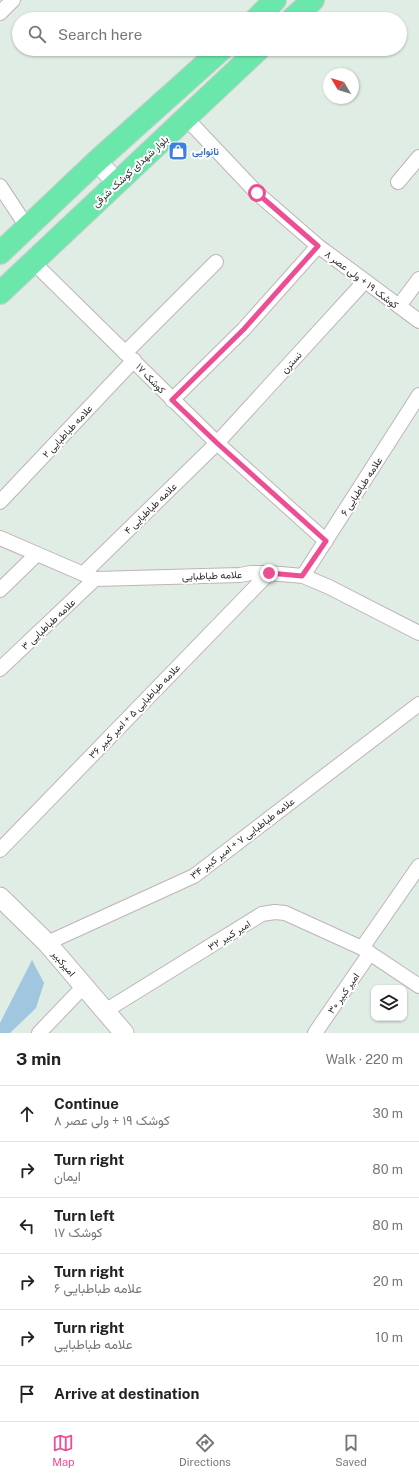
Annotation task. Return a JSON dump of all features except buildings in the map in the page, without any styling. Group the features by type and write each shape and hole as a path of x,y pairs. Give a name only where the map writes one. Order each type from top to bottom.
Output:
{"main road":[{"path":"263,12 275,0"},
{"path":"300,12 313,0"},
{"path":"0,253 97,161 214,56"},
{"name":"بلوار شهدای کوشک شرقی","path":"0,293 252,56"},
{"path":"97,161 117,183"},
{"name":"امیرکبیر","path":"0,898 47,943 124,1033"}],"street":[{"path":"0,13 13,0"},
{"name":"کوشک ۱۹ + ولی عصر ۸","path":"186,118 257,193 318,246 419,321"},
{"path":"398,182 419,157"},
{"path":"0,186 27,227"},
{"path":"172,400 244,329 318,246"},
{"name":"کوشک ۱۷","path":"33,262 217,443 326,541"},
{"name":"علامه طباطبایی ۲","path":"0,502 216,262"},
{"path":"399,306 419,279"},
{"name":"نسترن","path":"217,443 365,281"},
{"name":"علامه طباطبایی ۶","path":"302,576 419,395"},
{"name":"علامه طباطبایی ۴","path":"89,576 217,443"},
{"name":"علامه طباطبایی","path":"0,538 89,576 240,575 251,573 302,576 329,587 419,633"},
{"path":"0,590 37,554"},
{"name":"علامه طباطبایی ۵ + امیر کبیر ۳۶","path":"0,850 269,573"},
{"name":"علامه طباطبایی ۳","path":"0,669 89,576"},
{"name":"علامه طباطبایی ۷ + امیر کبیر ۳۴","path":"47,943 194,876 419,704"},
{"name":"امیر کبیر ۳۰","path":"315,1033 419,866"},
{"name":"امیر کبیر ۳۲","path":"105,1012 262,914 275,912 285,913 366,951 419,986"},
{"path":"39,1033 84,986"}],"shaded area":[{"path":"32,960 44,983 36,1008 10,1033 0,1033 0,1023"}],"place":[{"name":"نانوایی","path":"178,151"}],"route":[{"path":"257,193 318,246 244,329 172,400 217,443 326,541 302,576 269,573"}]}
